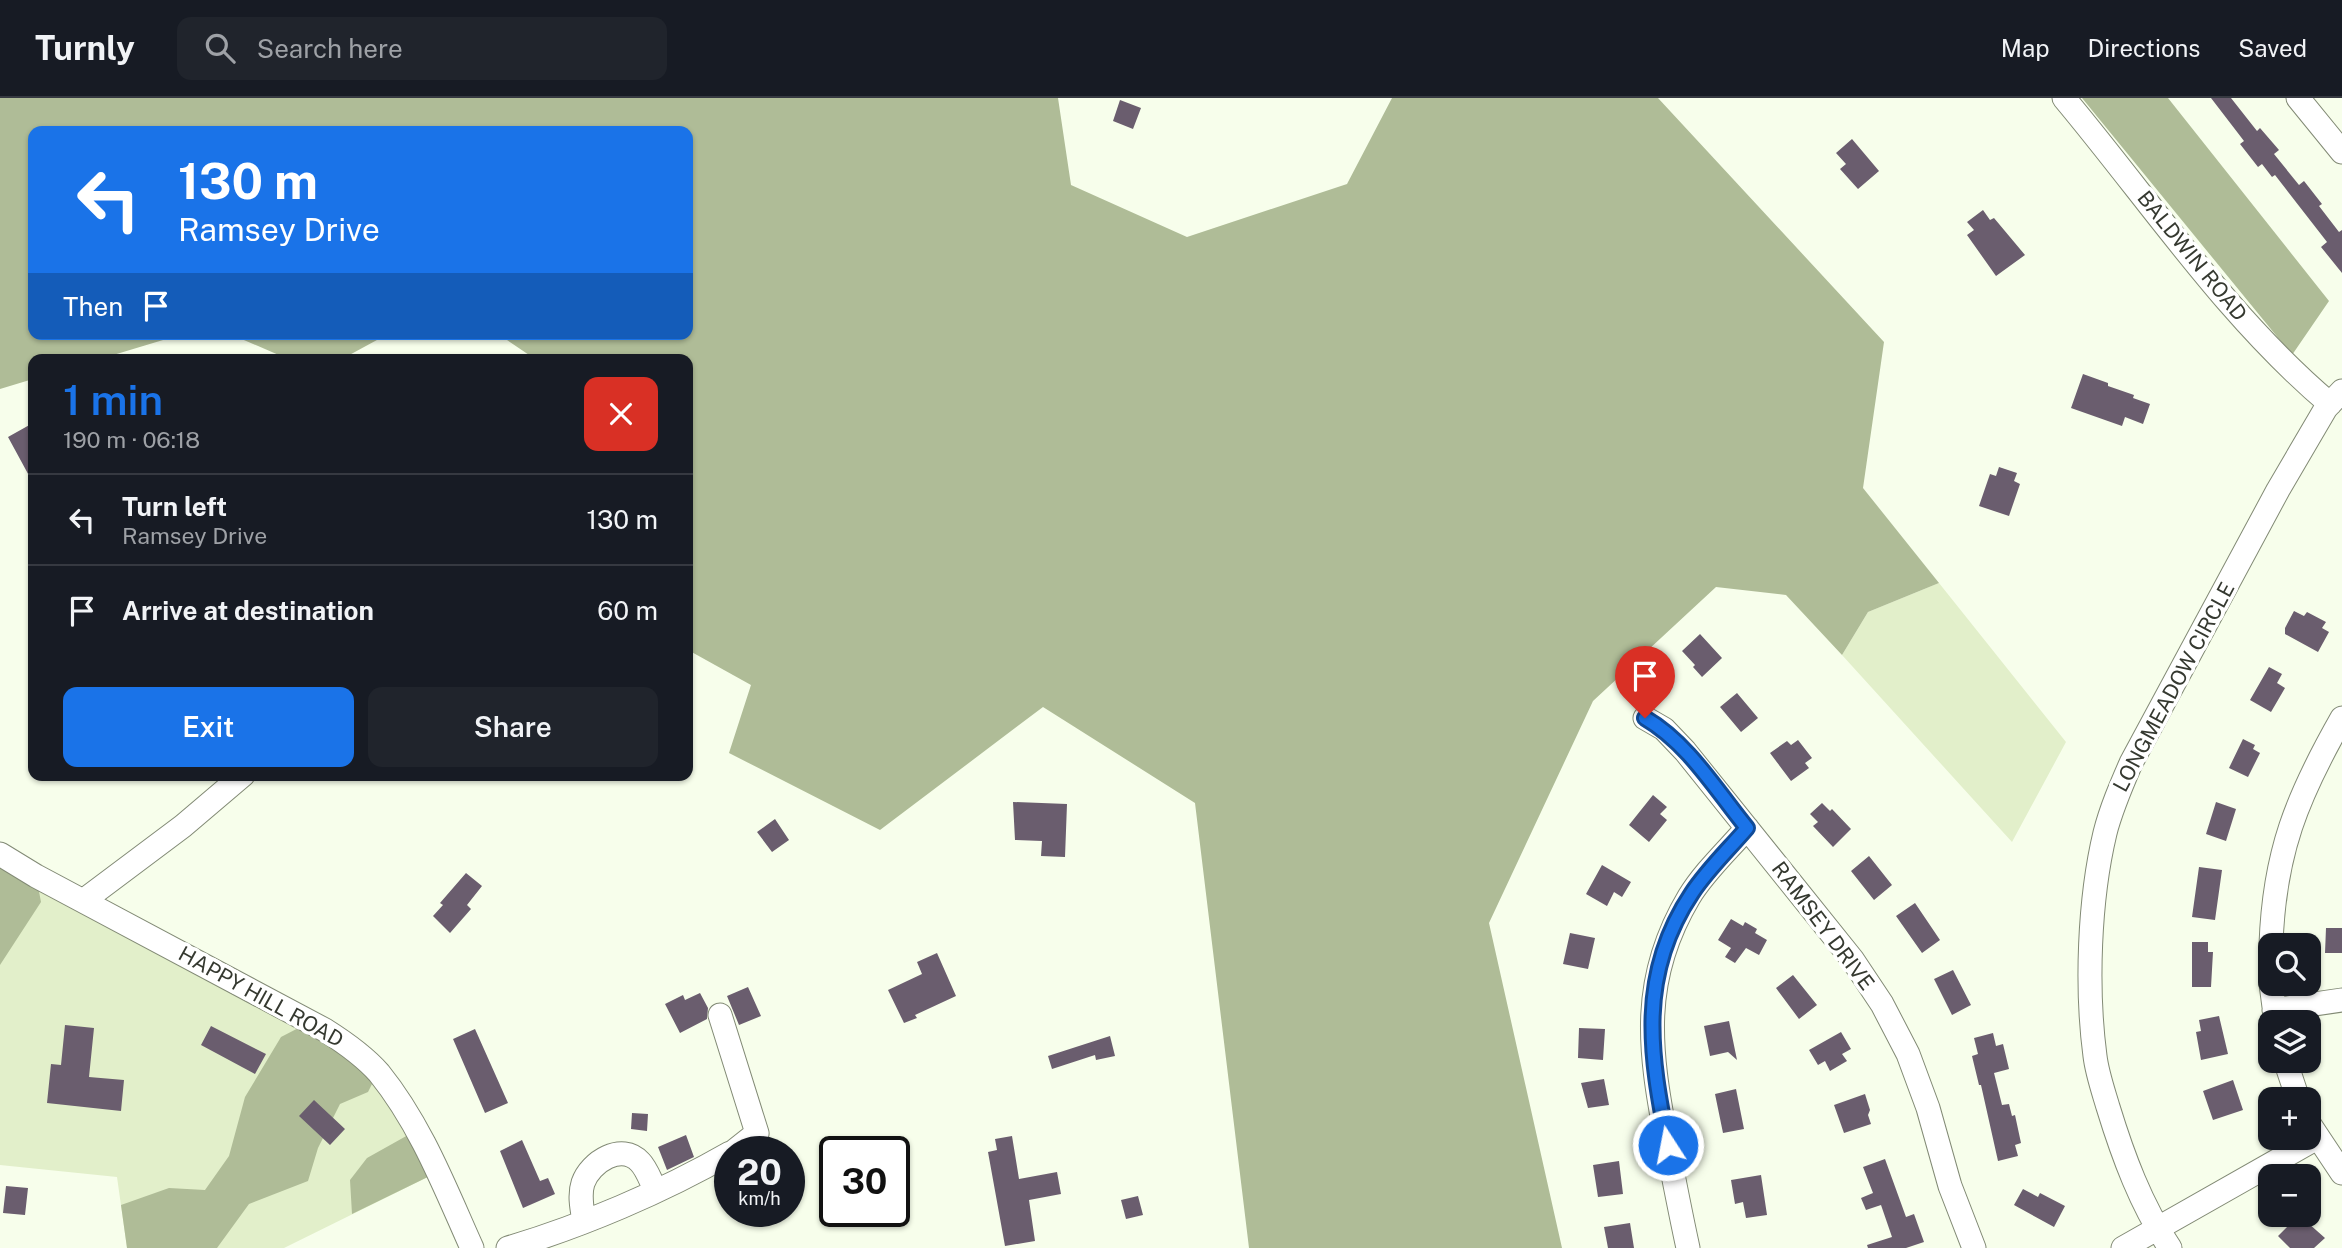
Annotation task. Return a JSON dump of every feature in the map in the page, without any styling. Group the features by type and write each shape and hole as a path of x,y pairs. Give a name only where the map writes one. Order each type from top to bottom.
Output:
{"street":[{"name":"BALDWIN ROAD","path":"2064,98 2231,307 2272,352 2336,398"},
{"path":"2298,98 2339,144"},
{"name":"LONGMEADOW CIRCLE","path":"2163,1239 2119,1143 2095,1056 2091,992 2092,927 2097,870 2112,810 2131,764 2278,489 2336,398"},
{"name":"RAMSEY DRIVE","path":"1645,718 1664,729 1685,751 1853,959 1882,1004 1908,1054 1928,1108 1950,1186 1974,1248"},
{"path":"2272,933 2277,879 2295,808 2342,718"},
{"path":"83,901 183,826 236,781"},
{"path":"1688,1248 1653,1058 1655,986 1662,954 1674,923 1690,895 1747,828"},
{"name":"HAPPY HILL ROAD","path":"0,854 325,1030 353,1049 378,1072 427,1147 472,1248"},
{"path":"2299,1010 2342,999"},
{"path":"720,1015 757,1133 753,1136"},
{"path":"2321,1142 2342,1173"},
{"path":"2123,1248 2163,1239 2285,1150"},
{"path":"584,1221 581,1197 583,1183 599,1161 611,1156 622,1153 632,1155 641,1163 656,1191"},
{"path":"508,1248 584,1221 656,1191 714,1161"}],"green space":[{"path":"0,98 1058,98 1071,185 1187,237 1347,184 1392,98 1658,98 1884,342 1863,488 1939,583 1868,612 1842,655 1786,595 1716,587 1593,701 1489,923 1562,1248 1249,1248 1195,803 1043,707 880,830 729,753 751,685 693,653 693,354 528,354 507,340 693,340 693,126 28,126 28,340 163,340 117,354 28,354 28,381 0,389"},
{"path":"2082,98 2168,98 2329,301 2292,355"},
{"path":"244,340 377,340 351,354 276,354"},
{"path":"1939,583 2066,742 2012,842 1842,655 1868,612"},
{"path":"0,854 353,1049 438,1172 284,1248 127,1248 117,1177 0,1165"},
{"path":"0,854 36,876 41,902 0,965"},
{"path":"310,1022 378,1072 368,1092 340,1104 318,1148 308,1181 249,1204 217,1248 127,1248 121,1205 169,1188 205,1190 229,1156 245,1097 281,1037"},
{"path":"417,1130 438,1172 352,1214 350,1180 367,1158"}],"building":[{"path":"2211,98 2231,98 2257,131 2260,128 2279,150 2274,154 2299,185 2304,181 2339,232 2342,230 2342,273 2321,247 2327,242 2275,175 2272,177 2262,164 2258,167 2240,144 2244,141"},
{"path":"1120,100 1141,108 1133,129 1113,121"},
{"path":"1852,139 1879,171 1858,189 1840,169 1846,164 1836,153"},
{"path":"1983,210 1990,220 1994,218 2025,255 1996,276 1967,235 1974,230 1967,222"},
{"path":"2083,374 2150,404 2143,424 2125,417 2122,426 2071,408"},
{"path":"28,426 28,474 8,437"},
{"path":"1999,467 2017,473 2014,481 2020,484 2009,516 1979,506 1990,474 1996,476"},
{"path":"2294,611 2304,616 2307,612 2326,622 2322,628 2329,632 2318,652 2285,634 2285,628"},
{"path":"1700,634 1722,658 1702,677 1682,651"},
{"path":"2269,667 2282,674 2277,683 2285,688 2271,712 2250,700"},
{"path":"1737,693 1758,718 1741,732 1720,707"},
{"path":"2243,739 2255,745 2253,749 2260,753 2248,777 2229,768"},
{"path":"1798,740 1812,758 1805,763 1809,768 1791,781 1770,753 1787,741 1791,745"},
{"path":"1653,795 1667,807 1660,814 1667,820 1649,842 1629,825"},
{"path":"1013,802 1067,804 1065,857 1041,856 1042,841 1015,840"},
{"path":"2216,802 2236,809 2226,841 2206,834"},
{"path":"1822,803 1830,811 1832,809 1851,829 1833,847 1813,826 1818,822 1810,814"},
{"path":"775,819 789,840 772,852 757,832"},
{"path":"1869,856 1892,885 1874,900 1851,871"},
{"path":"1602,865 1631,882 1622,897 1614,892 1607,906 1586,894"},
{"path":"2199,867 2222,870 2215,920 2192,917"},
{"path":"466,873 482,886 467,905 471,909 450,933 433,916 443,905 440,903"},
{"path":"1915,903 1940,940 1922,953 1896,916"},
{"path":"1731,919 1743,926 1745,922 1757,929 1755,933 1767,940 1759,955 1746,948 1735,963 1725,957 1731,948 1718,940"},
{"path":"2326,928 2342,928 2342,953 2325,953"},
{"path":"1570,933 1595,938 1588,969 1563,964"},
{"path":"2192,942 2208,942 2208,952 2213,952 2211,987 2192,987"},
{"path":"937,953 956,996 904,1023 888,990 922,974 917,962"},
{"path":"1953,970 1971,1005 1952,1015 1934,979"},
{"path":"1793,975 1817,1005 1799,1019 1776,988"},
{"path":"748,987 761,1016 739,1025 727,996"},
{"path":"700,993 708,1008 707,1019 680,1033 665,1004 683,995 685,1000"},
{"path":"2219,1016 2228,1054 2201,1060 2196,1032 2201,1031 2199,1020"},
{"path":"1729,1021 1737,1060 1728,1052 1710,1056 1704,1026"},
{"path":"65,1025 94,1028 89,1077 124,1080 121,1111 47,1103 51,1064 61,1065"},
{"path":"211,1026 266,1054 255,1074 201,1045"},
{"path":"1579,1028 1605,1029 1603,1060 1578,1058"},
{"path":"475,1029 508,1103 485,1113 453,1039"},
{"path":"1841,1032 1851,1049 1842,1054 1847,1061 1830,1071 1825,1061 1818,1065 1809,1050"},
{"path":"1993,1033 1996,1046 2003,1044 2009,1069 1994,1073 2002,1105 2009,1104 2012,1116 2015,1115 2021,1143 2015,1145 2018,1156 1998,1161 1972,1056 1978,1054 1974,1038"},
{"path":"1110,1036 1115,1056 1096,1060 1095,1055 1052,1069 1048,1056"},
{"path":"1604,1079 1609,1105 1588,1108 1581,1083"},
{"path":"2233,1080 2243,1110 2213,1120 2203,1091"},
{"path":"1736,1089 1744,1129 1723,1133 1715,1094"},
{"path":"1865,1094 1871,1124 1844,1133 1834,1105"},
{"path":"314,1100 345,1129 330,1145 299,1116"},
{"path":"632,1113 648,1114 647,1131 631,1129"},
{"path":"686,1135 694,1157 667,1170 658,1147"},
{"path":"1012,1136 1019,1179 1057,1172 1061,1194 1029,1200 1035,1241 1005,1246 988,1152 997,1150 995,1139"},
{"path":"522,1140 540,1181 548,1178 555,1194 523,1208 500,1151"},
{"path":"1885,1159 1906,1217 1914,1214 1924,1242 1906,1248 1868,1248 1867,1245 1892,1237 1881,1205 1866,1210 1861,1198 1873,1193 1863,1167"},
{"path":"1619,1161 1623,1194 1598,1197 1593,1165"},
{"path":"1761,1175 1767,1215 1746,1218 1743,1202 1735,1204 1731,1180"},
{"path":"6,1186 28,1188 25,1215 3,1213"},
{"path":"2023,1189 2038,1197 2040,1193 2065,1206 2054,1227 2014,1205"},
{"path":"1138,1196 1143,1215 1126,1219 1121,1200"},
{"path":"1630,1223 1634,1248 1608,1248 1604,1227"},
{"path":"2287,1227 2313,1227 2325,1238 2314,1248 2290,1248 2278,1236"}],"route":[{"path":"1645,718 1664,729 1685,751 1747,828 1690,895 1674,923 1662,954 1655,986 1652,1040 1655,1076 1668,1145"}]}
